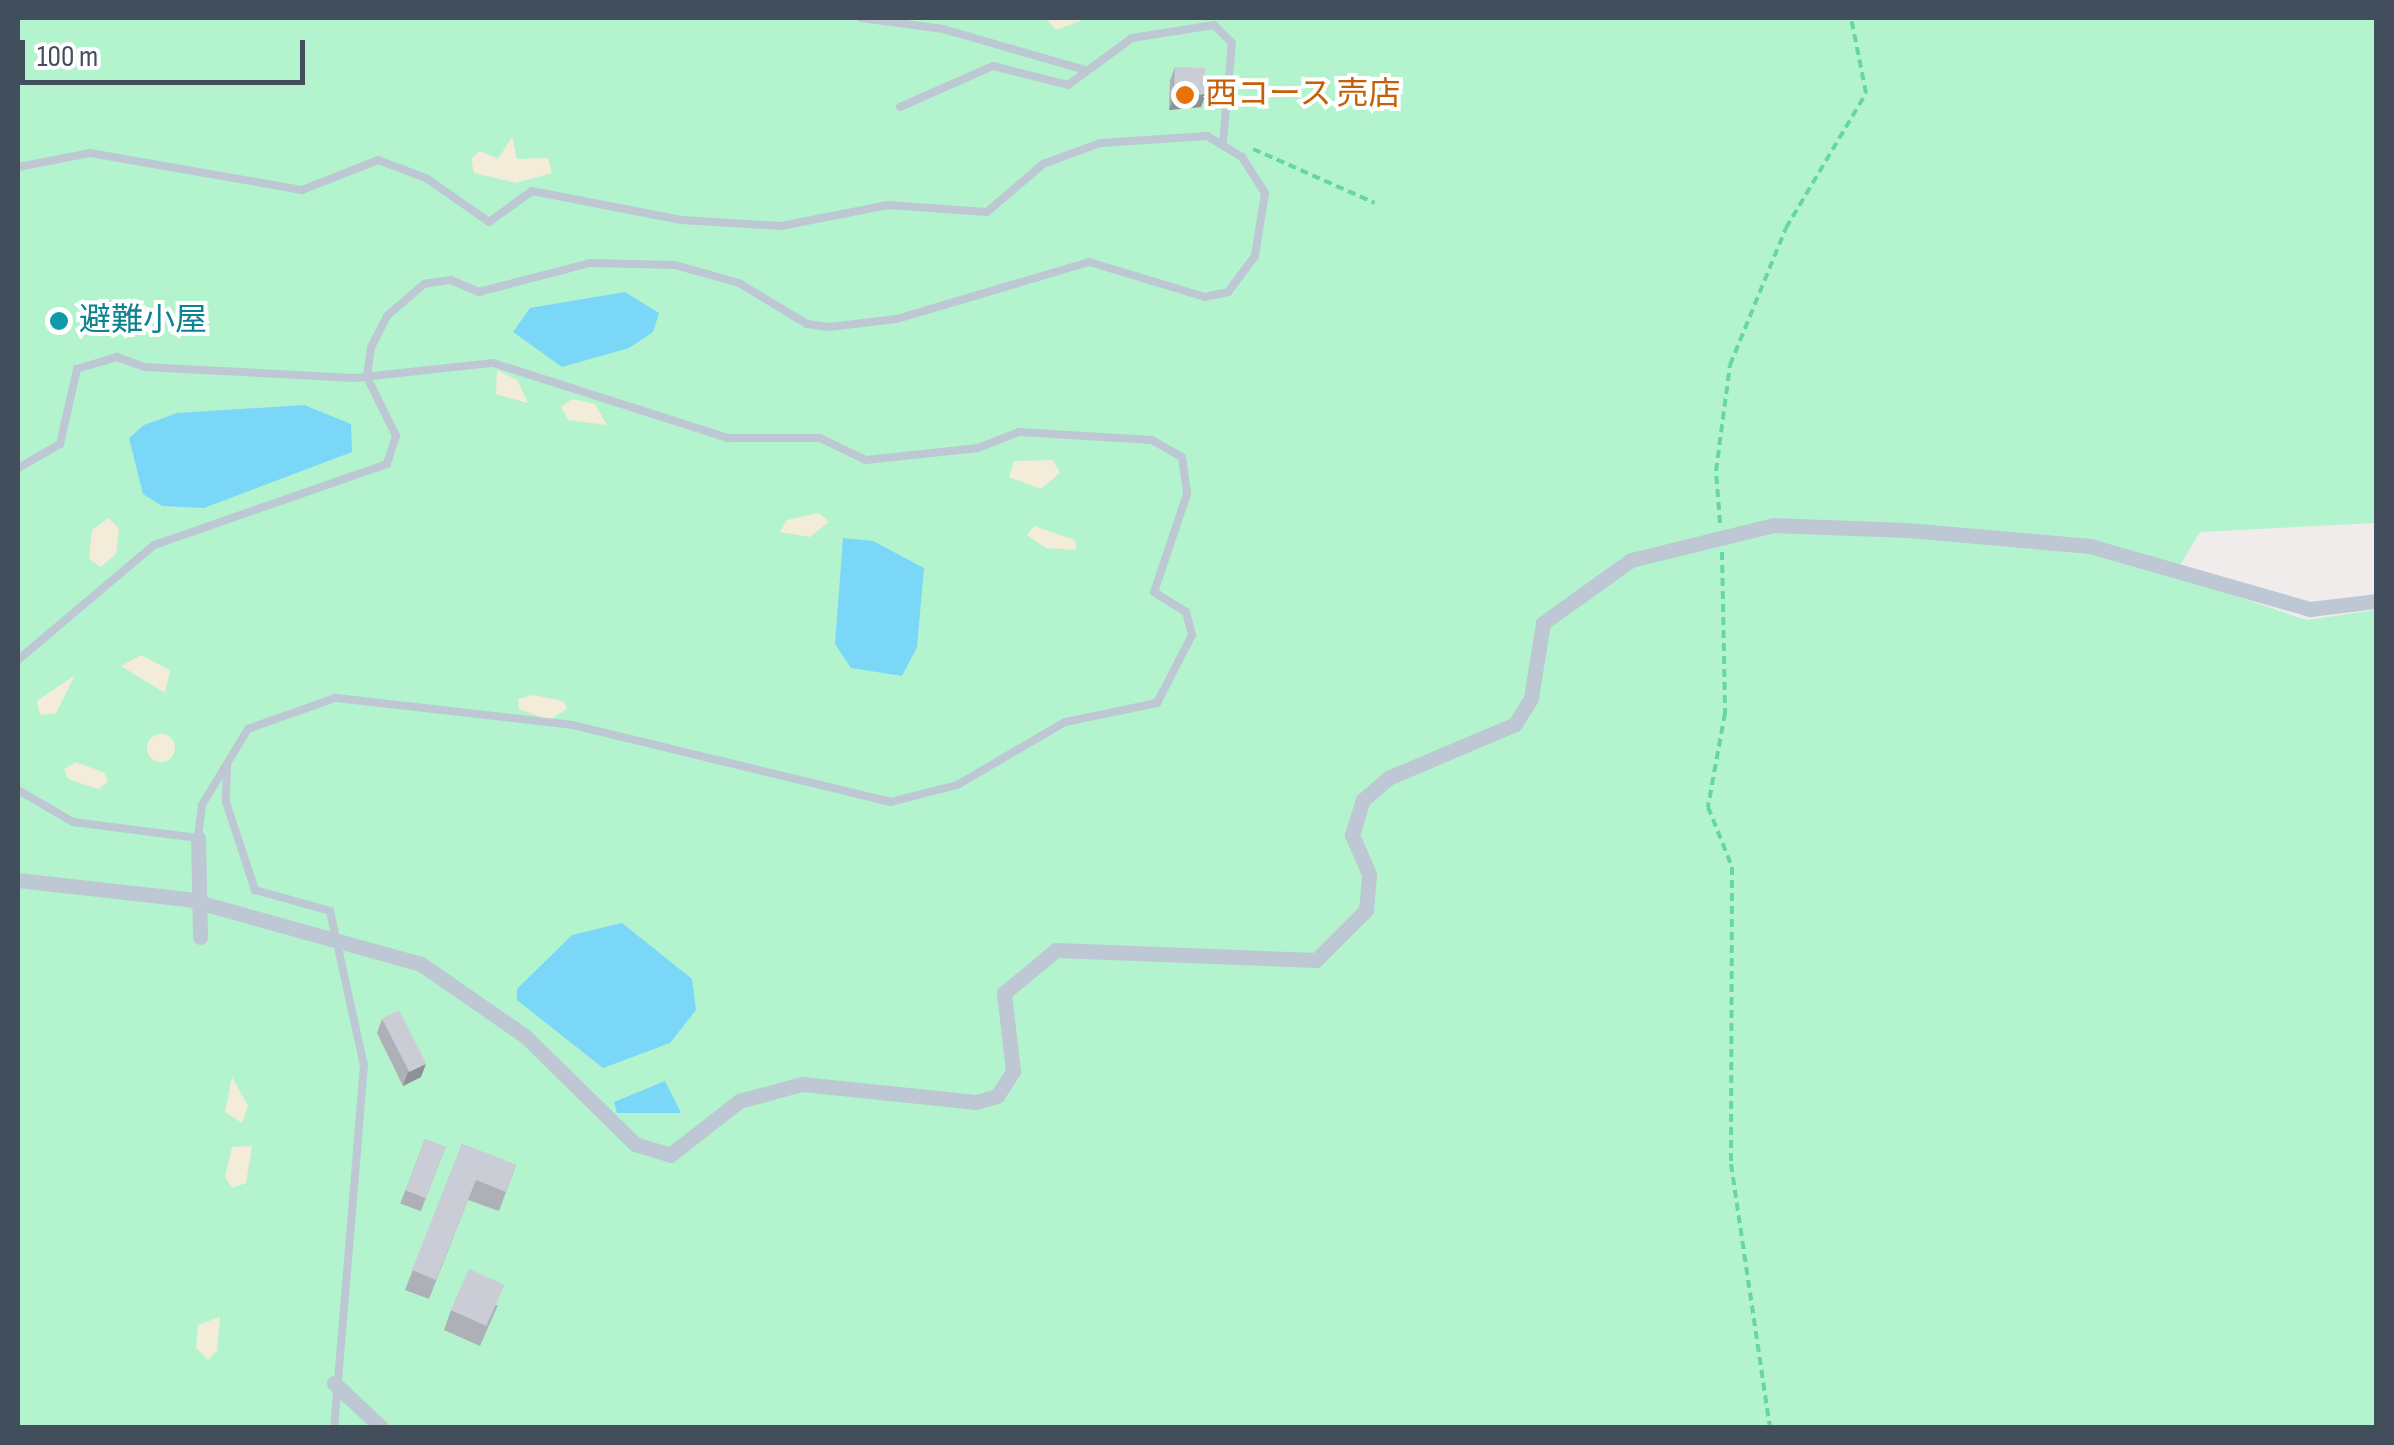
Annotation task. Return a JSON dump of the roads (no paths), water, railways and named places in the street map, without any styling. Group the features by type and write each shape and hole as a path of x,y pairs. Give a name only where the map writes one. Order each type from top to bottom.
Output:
{"street":[{"path":"18,880 187,899 421,964 453,985 658,1155 678,1152 739,1100 802,1084 976,1102 997,1096 1013,1072 1004,993 1056,950 1307,964 1332,948 1369,900 1352,825 1376,786 1515,724 1532,698 1543,623 1588,582 1632,560 1773,525 2090,546 2310,609 2376,601"},
{"path":"198,838 200,937"},
{"path":"334,1383 382,1428"}],"lane":[{"path":"861,18 943,29 1082,70"},
{"path":"18,660 106,580 189,527 376,473 396,436 367,377 376,334 424,284 505,290 590,263 674,265 739,283 807,324 829,327 896,319 1089,262 1206,297 1228,292 1255,256 1265,193 1223,141 1232,44 1214,25 1132,38 1054,85 993,66 900,107"},
{"path":"18,168 90,153 302,190 378,160 426,178 489,222 532,190 681,220 781,226 888,205 987,212 1043,164 1100,143 1223,141"},
{"path":"18,468 60,444 64,392 77,369 118,352 158,363 320,366 367,377 493,363 728,438 820,438 866,460 978,448 1019,432 1172,447 1186,494 1154,592 1186,612 1192,635 1157,703 1155,717"},
{"path":"18,790 73,822 198,838 202,804 248,729 306,702 422,703 462,718 573,725 764,765 836,794 892,802 932,796 1065,722 1157,703"},
{"path":"227,759 226,802 245,873 266,896 330,911 329,938 364,1066 334,1383 334,1428"}],"water":[{"path":"625,292 659,313 653,332 629,348 562,367 513,332 530,308"},
{"path":"304,405 351,424 352,452 204,508 162,506 143,494 129,438 144,425 177,413"},
{"path":"843,538 873,541 924,568 917,647 902,676 851,668 835,644"},
{"path":"622,923 692,979 696,1010 670,1043 603,1068 517,1000 517,989 572,935"},
{"path":"665,1081 681,1113 617,1113 614,1102"}],"place":[{"name":"西コース 売店","path":"1185,95"},
{"name":"避難小屋","path":"59,321"}]}
